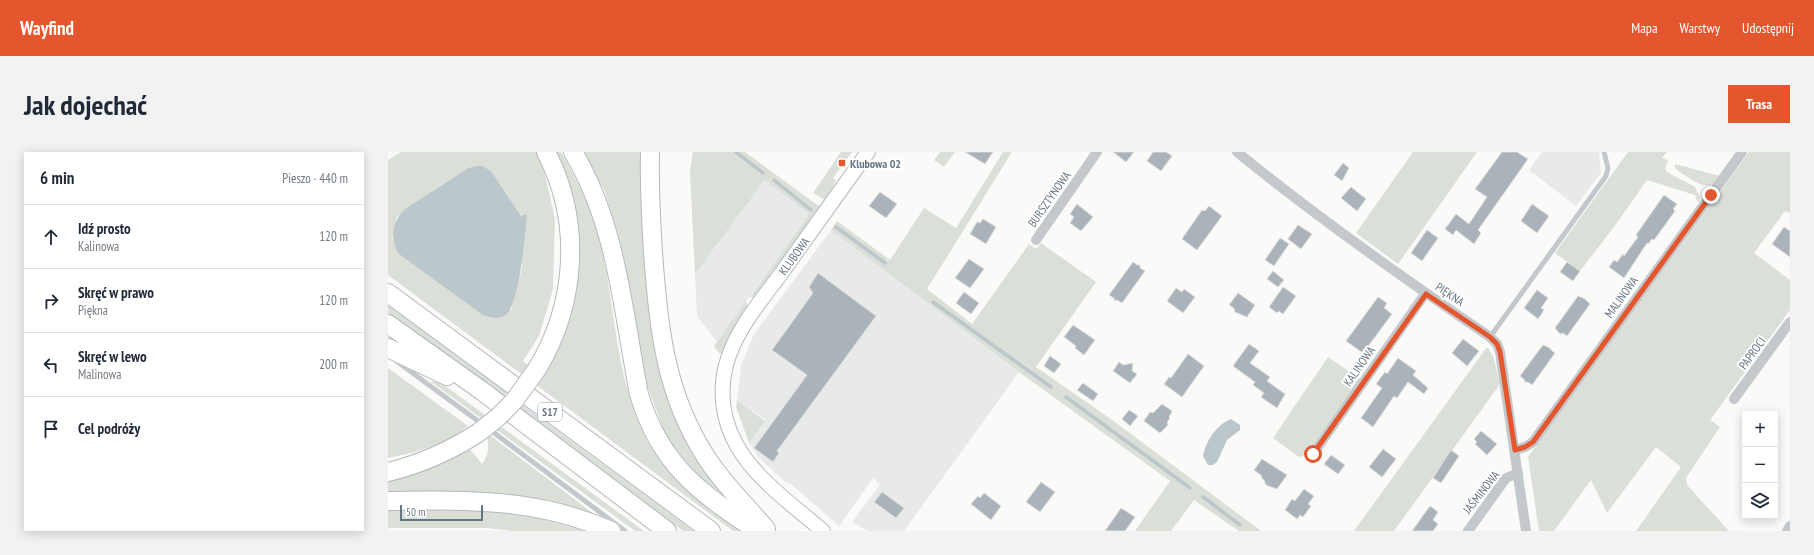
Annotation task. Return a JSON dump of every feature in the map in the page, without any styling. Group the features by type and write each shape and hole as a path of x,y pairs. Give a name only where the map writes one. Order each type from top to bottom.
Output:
{"highway":[{"path":"388,472 419,464 443,454 478,433 497,418 514,401 537,369 554,337 568,289 571,243 567,212 562,192 553,165 546,152"},
{"path":"573,152 598,202 611,244 639,394 645,414 656,438 671,461 691,482 714,501 758,531"},
{"path":"650,152 650,206 655,284 663,347 670,376 689,425 706,456 740,501 768,531"},
{"name":"S17","path":"388,293 711,531"},
{"name":"S17","path":"388,324 482,391 667,531"},
{"path":"388,348 482,391"},
{"path":"388,500 460,500 510,503 554,510 593,523 611,531"}],"street":[{"name":"KLUBOWA","path":"823,531 761,477 737,445 731,434 724,408 723,386 726,364 735,341 750,317 868,152"},
{"name":"BURSZTYNOWA","path":"1036,240 1097,152"},
{"name":"PIĘKNA","path":"1237,152 1278,186 1426,294 1490,337 1497,344 1500,352 1526,531"},
{"name":"MALINOWA","path":"1515,450 1525,447 1533,442 1742,152"},
{"name":"KALINOWA","path":"1313,454 1426,294"},
{"name":"PAPROCI","path":"1734,399 1790,322"},
{"name":"JAŚMINOWA","path":"1468,531 1506,478 1518,473"},
{"path":"1786,531 1790,526"}],"lane":[{"path":"1490,337 1606,176 1608,164 1604,152"},
{"path":"388,355 625,531"}],"shaded area":[{"path":"401,152 536,152 543,166 555,219 553,289 539,336 523,361 542,377 570,320 578,266 578,225 555,152 561,152 583,194 596,226 607,276 623,370 636,417 646,438 658,458 676,478 698,497 743,531 733,531 388,275 388,160","holes":["491,171 521,216 522,268 511,310 392,239 397,217"]},
{"path":"583,152 640,152 642,214 652,330 658,366 672,406 732,502 698,475 665,434 646,382 618,234 605,192"},
{"path":"693,152 745,152 820,207 756,297 750,297 809,214 765,180 695,274 690,171"},
{"path":"841,152 852,152 845,161 842,159 838,165 841,167 833,178 836,180 829,197 823,199 813,193"},
{"path":"940,152 955,152 944,167 934,160"},
{"path":"1003,152 1012,152 927,289 972,324 1029,244 1036,249 1041,243 1096,282 1036,367 1115,422 1261,531 1239,531 1194,500 1171,531 1135,531 1170,481 1019,372 831,230 837,221 890,260 924,208 956,228"},
{"path":"1413,152 1477,152 1398,264 1356,233"},
{"path":"1542,152 1599,152 1601,173 1576,206 1529,170"},
{"path":"1628,152 1667,152 1662,158 1668,160 1665,168 1667,172 1695,187 1700,198 1698,203 1695,195 1647,180 1614,227 1580,271 1555,253"},
{"path":"1749,152 1790,152 1790,213 1785,211 1754,253 1790,280 1790,310 1710,420 1720,427 1686,478 1687,485 1729,531 1636,531 1681,467 1656,447 1607,513 1591,480 1554,531 1539,531 1528,457"},
{"path":"1675,164 1720,176 1716,182 1711,185 1700,184 1678,171 1675,168"},
{"path":"482,166 491,171 521,216 527,214 521,269 514,300 510,310 504,316 499,318 483,315 399,254 393,237 393,231 397,219 405,209 469,168"},
{"path":"765,180 809,214 717,342 697,316 695,274"},
{"path":"831,230 1019,372 904,531 868,531 852,522 880,485 873,478 839,526 792,485 785,482 759,458 749,443 765,420 737,400 741,366 754,334"},
{"path":"746,301 748,307 722,353 719,353 714,346"},
{"path":"388,305 507,393 503,397 388,313"},
{"path":"1487,347 1493,356 1500,384 1394,531 1354,531"},
{"path":"1328,357 1360,379 1306,455 1299,457 1273,438"},
{"path":"388,368 468,426 448,441 415,452 388,458"},
{"path":"430,381 440,382 644,531 635,531"},
{"path":"737,400 765,421 749,443 736,407"},
{"path":"521,404 694,531 683,531 517,408"},
{"path":"1231,419 1240,425 1240,430 1227,440 1217,462 1213,465 1208,465 1203,456 1209,439 1216,429"},
{"path":"487,433 598,517 531,498 462,492 388,493 388,478 468,447 482,464 488,450"},
{"path":"388,510 491,510 524,514 585,531 512,531 488,528 388,528"}],"building":[{"path":"965,152 993,152 985,164"},
{"path":"1113,152 1134,152 1126,162"},
{"path":"1153,152 1166,152 1172,156 1161,171 1147,161"},
{"path":"1502,152 1517,152 1528,159 1478,230 1481,233 1474,244 1456,230 1453,235 1445,229 1456,214 1469,224 1487,197 1475,189"},
{"path":"1343,163 1349,168 1342,181 1334,175"},
{"path":"1351,187 1366,199 1357,211 1341,198"},
{"path":"880,192 897,204 886,218 869,206"},
{"path":"1664,195 1677,204 1673,209 1675,211 1654,240 1652,239 1648,244 1647,243 1624,278 1609,267 1614,260 1617,262 1623,254 1624,256 1638,237 1636,235"},
{"path":"1077,204 1093,217 1081,231 1070,223 1074,217 1070,214"},
{"path":"1532,204 1549,216 1537,233 1521,221"},
{"path":"1209,206 1222,216 1197,250 1182,239 1202,210 1205,211"},
{"path":"983,219 996,227 986,244 970,234 977,222 980,223"},
{"path":"1298,225 1312,234 1301,249 1288,239"},
{"path":"1784,227 1790,231 1790,257 1772,244"},
{"path":"1427,230 1438,238 1422,261 1411,253"},
{"path":"1280,238 1289,244 1274,266 1265,260"},
{"path":"969,259 984,269 970,288 955,278"},
{"path":"1133,262 1140,265 1140,268 1145,271 1122,303 1117,300 1115,301 1114,298 1109,295"},
{"path":"1567,262 1580,271 1573,281 1560,272"},
{"path":"1273,271 1284,280 1278,287 1267,279"},
{"path":"818,273 876,316 777,451 779,453 773,462 754,448 807,375 772,350 813,293 809,287"},
{"path":"1283,287 1296,296 1283,314 1279,311 1277,313 1269,307"},
{"path":"1176,288 1182,292 1184,289 1195,297 1183,313 1167,301"},
{"path":"1537,290 1548,298 1541,308 1544,310 1538,319 1524,308"},
{"path":"964,292 979,303 971,314 956,303"},
{"path":"1238,293 1255,305 1247,317 1235,312 1234,308 1229,305"},
{"path":"1578,296 1585,299 1590,304 1567,336 1563,333 1560,334 1555,328"},
{"path":"1378,297 1387,303 1384,308 1392,314 1363,353 1346,341"},
{"path":"1073,325 1095,340 1084,355 1075,348 1076,346 1064,337"},
{"path":"1463,339 1479,351 1467,366 1452,353"},
{"path":"1249,344 1259,351 1250,363 1270,377 1267,381 1285,394 1277,408 1261,397 1264,393 1253,385 1255,382 1233,366"},
{"path":"1543,345 1550,348 1555,353 1532,385 1525,382 1520,376"},
{"path":"1188,354 1204,366 1182,397 1164,384 1169,377 1171,378"},
{"path":"1050,356 1061,364 1054,373 1044,366"},
{"path":"1398,358 1416,371 1413,375 1428,388 1424,394 1408,382 1397,398 1394,396 1373,427 1361,418 1382,388 1376,384 1385,372 1387,374"},
{"path":"1119,362 1123,365 1133,363 1132,371 1137,374 1130,383 1113,371"},
{"path":"1083,383 1098,394 1093,401 1077,390"},
{"path":"1162,404 1172,411 1167,422 1168,425 1160,433 1144,421 1150,412 1153,413"},
{"path":"1129,410 1138,416 1130,426 1122,419"},
{"path":"1481,431 1497,444 1487,455 1475,444 1477,442 1474,439"},
{"path":"1383,449 1396,459 1382,477 1369,467"},
{"path":"1451,450 1459,456 1441,483 1433,478"},
{"path":"1331,455 1345,465 1338,474 1324,464"},
{"path":"1262,459 1287,475 1277,489 1266,485 1261,477 1262,476 1254,470"},
{"path":"1041,482 1055,492 1040,512 1026,502"},
{"path":"1304,489 1314,496 1308,504 1311,506 1303,517 1300,515 1297,519 1285,510 1292,499 1295,501"},
{"path":"882,492 904,508 896,518 874,502"},
{"path":"984,493 1001,506 991,520 971,504 978,496 980,498"},
{"path":"1430,506 1438,512 1433,520 1438,524 1433,531 1412,531"},
{"path":"1121,508 1135,517 1125,531 1105,531"}],"waterway":[{"path":"736,152 763,173"},
{"path":"774,180 811,210"},
{"path":"836,227 885,263"},
{"path":"933,302 1051,387"},
{"path":"1066,397 1190,488"},
{"path":"1203,497 1240,525"}],"place":[{"name":"Klubowa 02","path":"842,163"}],"route":[{"path":"1313,454 1426,294 1490,337 1497,344 1500,352 1515,450 1528,446 1533,442 1711,195"}]}
